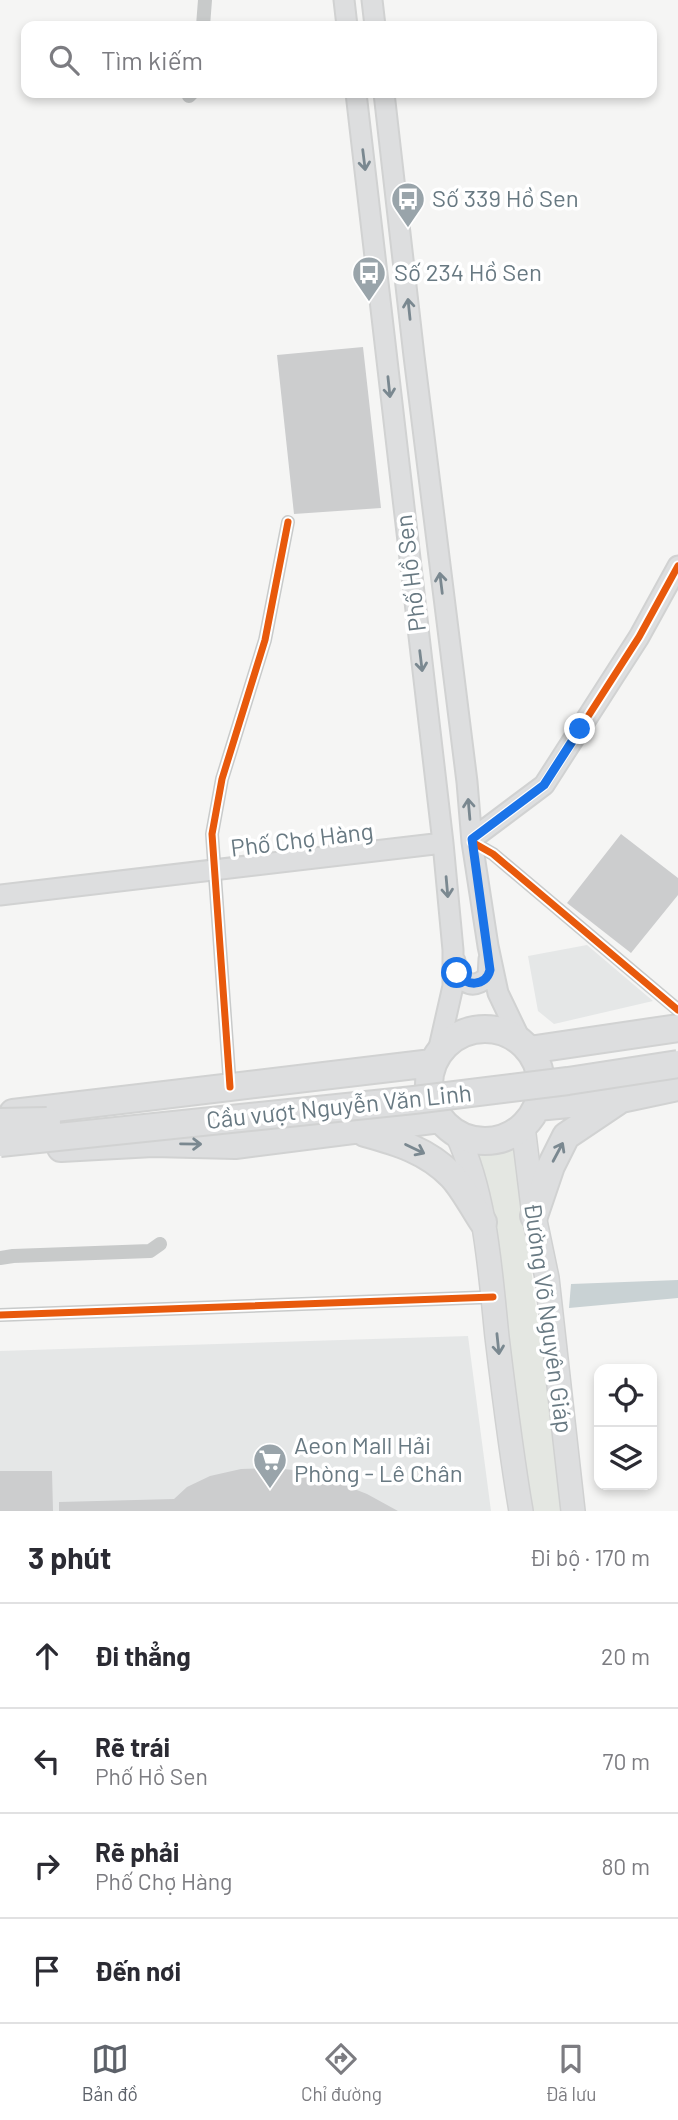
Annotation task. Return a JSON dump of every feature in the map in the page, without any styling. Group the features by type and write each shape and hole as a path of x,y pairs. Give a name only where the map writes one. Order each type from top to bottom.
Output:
{"highway":[{"path":"525,1045 678,1028"},
{"path":"0,1150 153,1143 236,1145 342,1130 448,1127 482,1141 497,1140 511,1135 530,1117 541,1093 541,1077 537,1063 525,1045 507,1033 492,1029 476,1029 447,1042 435,1058 428,1078 428,1092 432,1106 448,1127"},
{"path":"632,1035 619,1044 616,1050 618,1079 633,1096"},
{"name":"Cầu vượt Nguyễn Văn Linh","path":"0,1122 32,1122 231,1105 678,1047"},
{"path":"0,1115 318,1078 435,1058"},
{"name":"Cầu vượt Nguyễn Văn Linh","path":"0,1143 451,1096 678,1064"},
{"path":"318,1078 331,1081 340,1089 346,1100 342,1130"},
{"path":"530,1117 678,1087"},
{"path":"534,1216 551,1166 566,1136 633,1096"},
{"path":"342,1130 401,1142 429,1156 453,1177 483,1222"}],"main road":[{"path":"344,0 346,21"},
{"path":"372,0 374,21"},
{"name":"Phố Hồ Sen","path":"357,98 453,950 453,989 435,1058"},
{"name":"Phố Hồ Sen","path":"385,98 472,840 498,993 525,1045"},
{"path":"368,192 395,187"},
{"path":"472,840 544,785 639,637 678,566"},
{"name":"Phố Chợ Hàng","path":"0,895 443,843"},
{"path":"453,950 460,978 473,984 488,977 488,946"},
{"name":"Đường Võ Nguyên Giáp","path":"530,1117 534,1216 547,1278 573,1511"},
{"path":"448,1127 466,1154 483,1222 521,1511"}],"street":[{"path":"203,21 205,0"},
{"path":"230,1087 212,834 222,779 265,640 288,522"},
{"path":"472,840 678,1010"},
{"path":"0,1258 150,1251 160,1244"},
{"path":"0,1315 493,1297"}],"shaded area":[{"path":"587,945 653,1001 554,1024 538,1011 528,956"},
{"path":"514,1149 516,1155 563,1511 529,1511 477,1157 482,1152 496,1153"},
{"path":"678,1280 678,1298 569,1308 571,1284"},
{"path":"468,1336 491,1511 0,1511 0,1351"}],"building":[{"path":"363,347 381,508 294,514 277,355"},
{"path":"621,834 678,878 678,895 631,953 567,903"},
{"name":"Aeon Mall Hải Phòng - Lê Chân","path":"241,1469 304,1471 334,1481 367,1494 398,1511 59,1511 59,1502 174,1499 187,1487 210,1476"},
{"path":"0,1471 52,1471 53,1511 0,1511"}],"cycle path":[{"path":"230,1087 212,834 222,779 265,640 288,522"},
{"path":"472,839 544,785 639,637 678,566"},
{"path":"472,842 493,854 678,1010"},
{"path":"0,1315 493,1297"}],"place":[{"name":"Số 339 Hồ Sen","path":"408,229"},
{"name":"Số 234 Hồ Sen","path":"369,303"},
{"name":"Aeon Mall Hải Phòng - Lê Chân","path":"270,1490"}],"route":[{"path":"457,973 466,983 473,984 488,977 490,970 472,839 544,785 580,729"}]}
